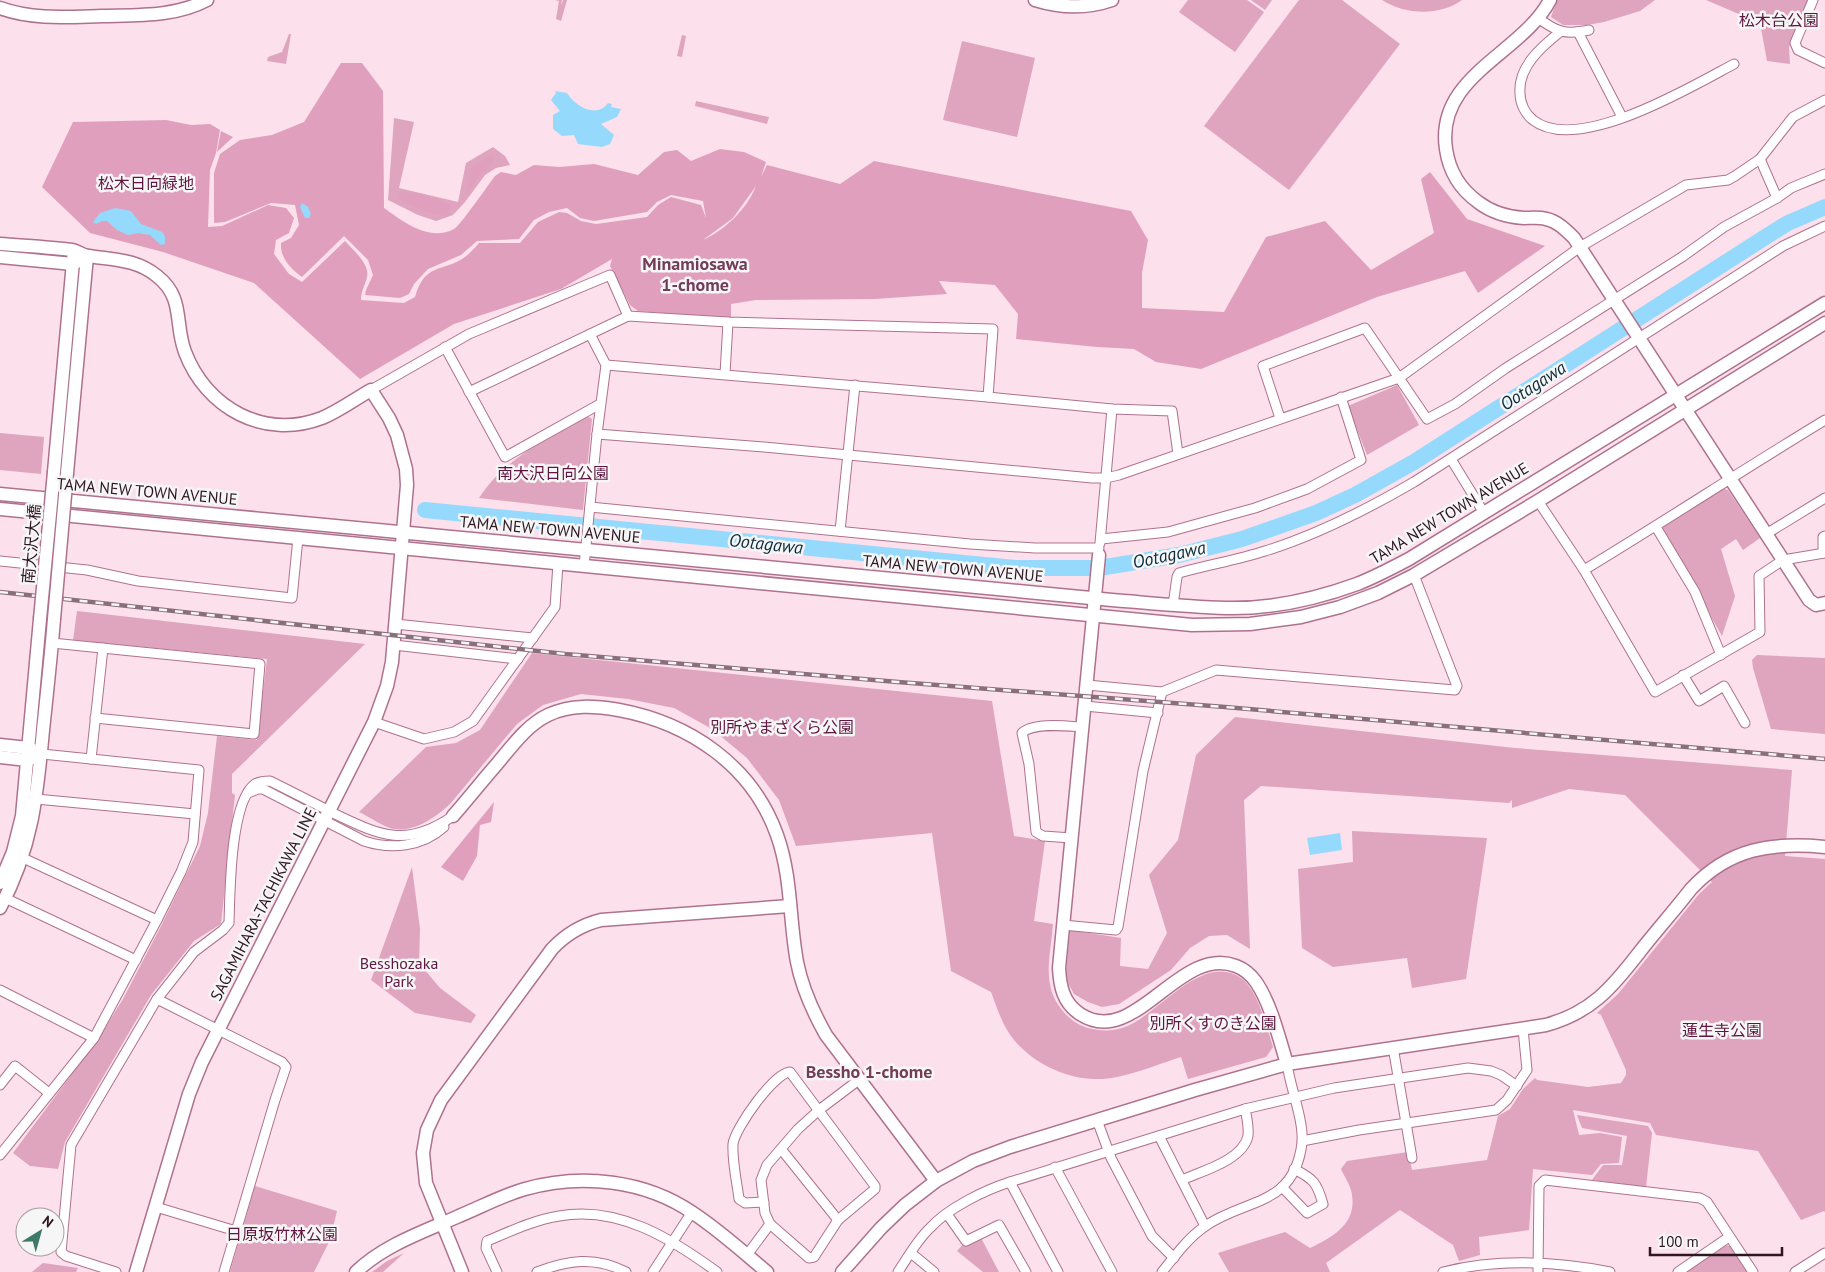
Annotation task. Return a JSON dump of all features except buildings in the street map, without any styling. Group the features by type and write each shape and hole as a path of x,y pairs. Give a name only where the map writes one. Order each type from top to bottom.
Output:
{"street":[{"path":"0,8 28,16 52,18 163,14 182,10 207,0"},
{"path":"1035,0 1052,5 1075,7 1100,4 1112,0"},
{"path":"1550,0 1538,18 1460,92 1448,115 1444,135 1447,158 1454,176 1465,192 1486,208 1514,217 1547,219 1566,230 1580,247 1616,300 1809,600 1816,605 1825,603"},
{"path":"1813,0 1795,43 1798,50 1825,63"},
{"path":"1538,18 1560,32 1589,30"},
{"path":"1560,32 1534,55 1521,80 1520,93 1522,106 1530,117 1541,126 1556,130 1569,131 1601,125 1666,100 1734,64"},
{"path":"1578,32 1622,117"},
{"path":"597,434 1092,478 1106,478 1119,475 1399,378 1580,247 1686,185 1728,180 1760,160 1794,117 1825,100"},
{"path":"1760,160 1777,198"},
{"path":"1280,418 1263,366 1365,328 1427,419 1455,404 1506,368 1616,300 1724,227 1777,198 1791,188 1825,174"},
{"path":"1173,605 1177,577 1180,573 1260,553 1330,526 1375,504 1451,459 1637,334 1783,246 1825,226"},
{"path":"0,244 74,251 88,256 134,262 158,276 175,298 184,351 202,385 214,397 240,415 269,424 283,425 311,422 333,413 469,334 610,275 628,316"},
{"name":"南大沢大橋","path":"0,883 13,852 18,832 28,754 74,251"},
{"path":"0,258 73,264 88,256"},
{"name":"南大沢大橋","path":"3,903 23,858 30,835 42,754 88,256"},
{"name":"TAMA NEW TOWN AVENUE","path":"0,494 1173,605 1228,608 1264,605 1300,600 1335,592 1370,579 1409,559 1825,303"},
{"path":"469,392 628,316 728,322 993,329 988,397"},
{"path":"725,374 728,322"},
{"name":"TAMA NEW TOWN AVENUE","path":"0,509 1192,625 1276,622 1322,612 1361,600 1414,575 1538,501 1825,323"},
{"path":"584,566 600,404 606,365 590,334"},
{"path":"445,347 505,457 600,404"},
{"path":"606,365 855,385 1112,409 1172,411 1178,454"},
{"path":"840,531 855,385"},
{"name":"SAGAMIHARA-TACHIKAWA LINE","path":"136,1272 190,1094 202,1062 374,722 387,686 394,645 407,485 402,452 389,418 371,390"},
{"path":"590,511 840,531 989,546 1035,548 1100,547 1168,532 1255,508 1307,489 1361,460 1341,397"},
{"path":"1112,409 1094,615 1063,925 1060,981 1068,1003 1081,1015 1098,1021 1109,1021 1122,1018 1201,967 1218,963 1240,968 1249,974 1260,989 1268,1006 1287,1064 1302,1141 1294,1169 1282,1187 1263,1202 1234,1212 1205,1226 1192,1236 1162,1272"},
{"path":"1584,570 1656,527 1730,478 1825,420"},
{"path":"1451,459 1484,513"},
{"path":"1766,534 1825,498"},
{"path":"1538,501 1584,570 1655,692 1760,632 1759,576 1783,560 1824,553 1823,537 1825,536"},
{"path":"53,567 58,514"},
{"path":"1656,527 1695,592 1721,655"},
{"path":"0,561 86,570 138,581 292,598 298,538"},
{"path":"374,722 424,739 454,732 473,721 555,607 558,564"},
{"path":"1087,685 1162,692 1216,670 1455,690 1457,686 1414,575"},
{"path":"395,624 533,638"},
{"path":"52,643 260,664 254,734 95,718"},
{"path":"394,645 518,659"},
{"path":"90,759 103,648"},
{"path":"1683,675 1698,700 1724,686 1745,724"},
{"path":"1063,925 1116,930 1118,927 1143,771 1162,692"},
{"path":"116,1272 66,1256 61,1252 71,1144 157,999 194,952 223,930 229,923 234,838 248,794 258,789 263,789 326,816 364,841 400,846 424,840 438,832 453,816 523,734 548,715 562,710 588,706 638,714 675,726 706,744 750,786 770,819 780,843 789,880 790,906 797,962 805,991 826,1035 936,1181"},
{"path":"1084,706 1158,713"},
{"path":"1072,838 1043,836 1036,832 1029,764 1022,733 1028,728 1051,725 1082,726"},
{"path":"0,745 28,754"},
{"path":"0,757 42,754 199,770 192,842 181,872 157,920 94,1038 0,1155"},
{"path":"36,799 195,814"},
{"path":"842,1272 880,1228 905,1204 936,1181 990,1154 1195,1090 1287,1064 1523,1029 1546,1025 1570,1017 1598,1000 1614,984 1691,889 1708,873 1739,855 1767,847 1825,847"},
{"path":"23,858 157,920"},
{"path":"3,903 136,960"},
{"path":"462,1272 429,1193 424,1175 423,1153 427,1130 441,1100 559,942 578,928 601,920 790,906"},
{"path":"2,994 94,1038"},
{"path":"157,999 282,1062 286,1067 224,1272"},
{"path":"1302,1141 1406,1123 1490,1112 1501,1106 1528,1070 1523,1029"},
{"path":"1393,1048 1412,1158"},
{"path":"0,1085 15,1066 49,1093"},
{"path":"898,1272 928,1229 977,1194 1055,1167 1245,1108 1334,1088 1468,1068 1480,1068 1501,1075 1517,1086"},
{"path":"764,1202 745,1203 740,1199 734,1144 740,1127 775,1080 785,1072 790,1072 819,1110 875,1186 875,1189 838,1220 814,1257 809,1258 770,1224 765,1213 764,1202 761,1180 763,1170 798,1129 819,1110 860,1079"},
{"path":"1182,1180 1237,1154 1248,1138 1248,1121 1245,1108"},
{"path":"1097,1120 1108,1151 1152,1236 1174,1258"},
{"path":"1159,1136 1205,1226"},
{"path":"781,1149 838,1220"},
{"path":"1055,1167 1112,1272"},
{"path":"1282,1187 1307,1213 1323,1204 1319,1188 1315,1182 1294,1169"},
{"path":"356,1272 384,1250 524,1189 576,1180 613,1182 633,1186 662,1196 692,1212 767,1272"},
{"path":"1538,1272 1539,1186 1545,1180 1700,1198 1707,1202 1753,1272"},
{"path":"1010,1182 1058,1272"},
{"path":"156,1207 236,1231"},
{"path":"652,1272 692,1212"},
{"path":"947,1214 966,1240 999,1225 1026,1272"},
{"path":"497,1272 486,1248 487,1241 529,1223 561,1215 595,1215 623,1220 650,1230 672,1242 717,1272"},
{"path":"747,1255 770,1224"},
{"path":"1678,1272 1729,1236"},
{"path":"1795,1272 1825,1252"},
{"path":"911,1253 934,1272"},
{"path":"537,1272 574,1261 594,1262 626,1272"},
{"path":"1443,1272 1485,1264 1538,1262 1570,1264 1610,1272"}],"green space":[{"path":"555,0 562,0 561,6 563,0 567,0 561,21 556,19 559,1"},
{"path":"1188,0 1247,0 1264,12 1235,52 1179,12"},
{"path":"1251,0 1272,0 1265,10"},
{"path":"1299,0 1342,0 1400,44 1289,190 1204,126"},
{"path":"1382,0 1462,0 1443,9 1422,12 1401,9"},
{"path":"1557,0 1655,0 1640,11 1604,22 1587,25 1563,25 1551,17"},
{"name":"松木台公園","path":"1706,0 1808,0 1789,47 1790,64 1767,61 1760,23"},
{"path":"289,34 291,34 286,64 267,61 268,57 282,52"},
{"path":"682,35 686,36 682,57 677,56"},
{"path":"962,41 1035,58 1017,137 943,120"},
{"name":"松木日向緑地","path":"341,63 362,63 383,91 384,208 417,229 435,233 454,229 495,176 501,172 516,175 534,165 559,167 594,164 638,175 664,152 677,150 691,161 720,149 744,152 766,162 761,177 767,165 840,184 874,161 1131,211 1148,240 1142,273 1142,308 1224,312 1266,237 1325,221 1371,270 1434,233 1421,179 1430,172 1467,219 1545,246 1478,293 1465,271 1377,297 1201,369 1156,362 1134,349 1016,339 1018,314 995,285 939,281 947,294 875,299 756,300 731,304 731,319 638,311 630,305 610,266 612,259 561,289 454,324 360,379 254,283 163,252 90,233 42,187 73,122 166,120 191,125 210,124 220,130 216,153 210,170 208,227 222,226 268,205 286,208 294,218 289,233 276,240 274,254 289,274 302,282 345,241 360,257 366,267 367,277 361,300 404,303 415,297 419,286 429,273 457,262 479,243 520,243 538,222 559,212 567,213 581,221 596,224 647,217 658,205 671,197 701,205 706,218 703,201 671,195 657,202 647,212 594,221 580,218 567,208 549,212 534,220 519,239 477,241 461,255 428,269 414,284 409,294 400,298 365,295 373,275 368,260 344,236 302,277 287,263 282,254 281,243 291,238 299,225 295,205 271,203 225,222 214,223 214,173 220,154 240,140 272,135 304,122","holes":["756,186 741,211 727,225 703,240 733,218"]},
{"path":"696,101 769,117 767,124 695,106"},
{"path":"394,118 414,122 399,188 458,202 466,163 493,147 505,156 510,165 496,168 485,175 453,215 436,221 418,215 388,200"},
{"path":"221,131 233,137 217,152"},
{"path":"492,155 493,163 478,177 466,194 472,167"},
{"path":"399,191 427,196 451,205 448,216 426,212 400,200"},
{"path":"1397,385 1419,425 1367,455 1348,406"},
{"name":"南大沢日向公園","path":"586,415 592,419 583,510 479,498 501,472 528,450"},
{"path":"0,433 44,437 41,474 0,470"},
{"path":"1721,488 1728,490 1760,538 1743,550 1736,539 1721,549 1735,596 1722,636 1660,528"},
{"path":"77,611 365,644 232,774 232,793 235,795 221,924 194,941 151,995 65,1142 58,1169 30,1166 13,1153 98,1039 123,999 162,924 200,846 208,813 217,736 257,740 267,659 73,640"},
{"path":"532,653 992,701 1014,836 1045,841 1034,921 1053,924 1049,963 1050,987 1054,998 1061,1008 1071,1019 1084,1027 1102,1030 1119,1029 1138,1020 1196,978 1211,973 1226,972 1241,978 1252,991 1261,1010 1273,1047 1266,1057 1188,1079 1181,1057 1127,1075 1105,1079 1073,1076 1062,1073 1040,1062 1022,1048 1010,1035 991,992 951,971 932,833 796,846 779,800 747,758 712,729 674,708 628,699 581,694 543,705 517,724 450,804 425,822 410,828 395,829 359,812 426,747 456,743 480,730"},
{"path":"1757,655 1825,658 1825,734 1771,729 1753,668 1752,660"},
{"name":"蓮生寺公園","path":"1235,717 1515,748 1792,770 1785,856 1825,859 1825,1212 1801,1220 1758,1151 1656,1135 1650,1123 1573,1110 1579,1135 1600,1133 1622,1137 1619,1163 1601,1164 1592,1175 1533,1169 1529,1230 1479,1237 1480,1255 1459,1261 1453,1245 1400,1210 1326,1263 1330,1272 1229,1272 1218,1253 1285,1232 1310,1248 1336,1233 1348,1219 1353,1201 1350,1187 1341,1169 1347,1161 1408,1152 1412,1170 1487,1160 1498,1116 1510,1109 1523,1089 1535,1078 1537,1080 1588,1087 1621,1083 1626,1075 1626,1070 1601,1015 1597,1013 1618,994 1699,894 1712,882 1625,795 1569,789 1512,808 1512,800 1509,803 1261,786 1244,800 1250,949 1227,935 1209,936 1190,948 1171,970 1119,1004 1102,1007 1088,1002 1074,994 1066,973 1070,930 1121,938 1120,966 1148,969 1167,933 1149,875 1178,840 1196,755"},
{"path":"494,802 491,822 480,825 477,856 463,881 441,867"},
{"path":"1352,831 1487,838 1466,979 1412,988 1407,958 1333,967 1302,948 1298,869 1353,862"},
{"name":"Besshozaka Park","path":"412,867 420,929 419,963 440,988 476,1015 471,1023 415,1013 371,980"},
{"path":"1577,1115 1648,1126 1652,1133 1646,1187 1592,1180 1603,1165 1622,1165 1627,1136 1582,1128"},
{"name":"日原坂竹林公園","path":"255,1186 337,1211 330,1240 314,1272 230,1272"},
{"path":"979,1234 999,1272 983,1272 957,1251 966,1241"},
{"path":"1724,1245 1730,1246 1748,1272 1683,1272"},
{"path":"404,1253 383,1272 372,1272 387,1261"},
{"path":"43,1263 78,1268 76,1272 32,1272"}],"water":[{"path":"555,91 567,93 575,102 586,109 598,110 608,103 612,104 611,107 621,109 617,117 601,124 614,135 610,144 602,147 578,144 574,135 562,136 553,129 553,115 560,111 551,100 556,93"},
{"path":"302,203 308,207 311,214 309,218 305,218 300,207"},
{"path":"115,208 131,211 141,224 162,232 165,236 165,244 161,245 150,235 138,233 128,235 117,230 107,221 96,224 93,222 100,213"},
{"path":"1340,833 1342,850 1310,855 1307,838"}],"waterway":[{"name":"Ootagawa","path":"425,510 1015,568 1099,568 1179,555 1242,539 1316,513 1355,495 1414,462 1788,223 1825,207"}],"railway":[{"path":"0,592 565,654 1225,707 1825,759"}],"district":[{"name":"Minamiosawa 1-chome","path":"695,274"},
{"name":"Bessho 1-chome","path":"869,1072"}],"park label":[{"name":"別所やまざくら公園","path":"782,727"},
{"name":"別所くすのき公園","path":"1213,1023"}]}
